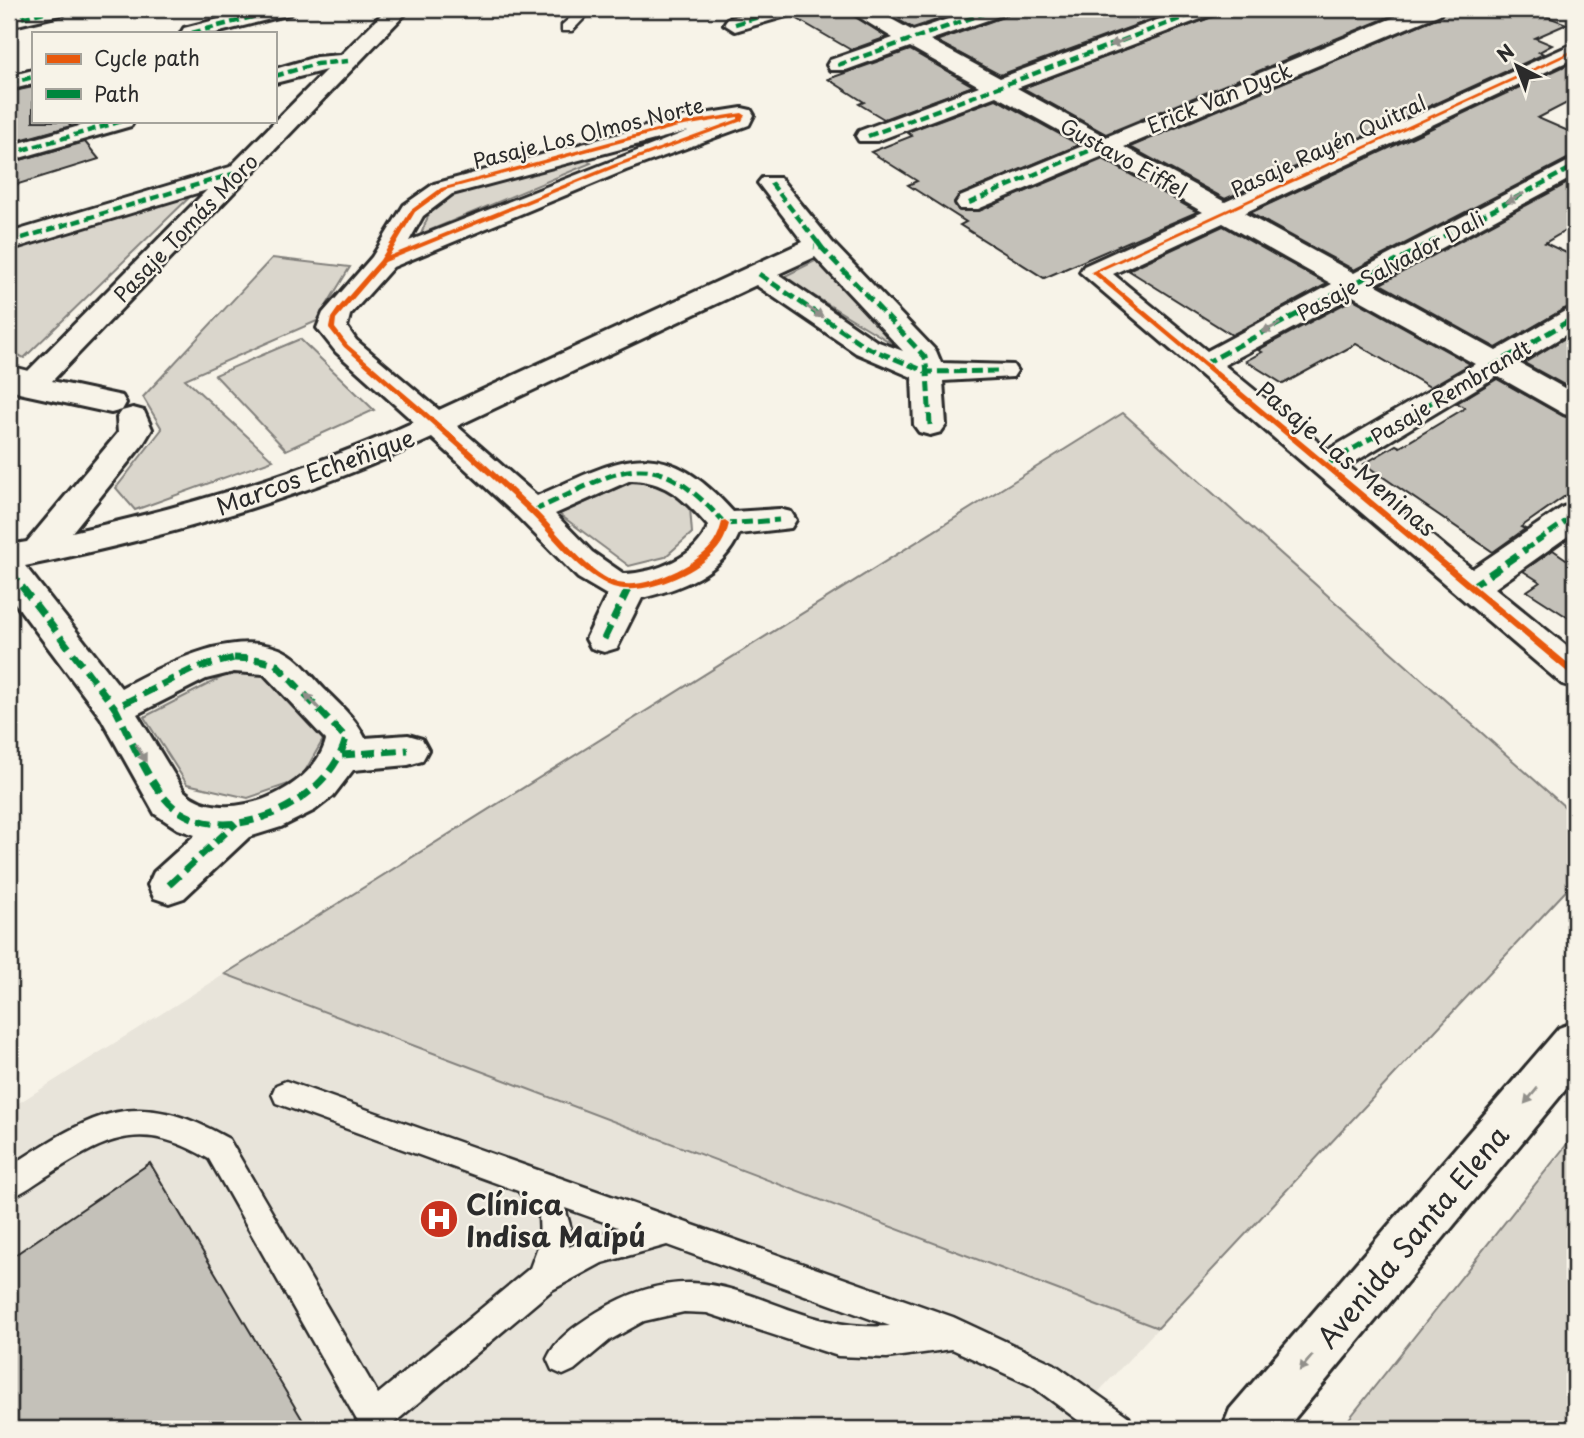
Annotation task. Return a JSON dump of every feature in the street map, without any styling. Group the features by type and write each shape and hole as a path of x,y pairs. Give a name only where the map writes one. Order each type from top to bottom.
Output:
{"street":[{"path":"9,21 56,9"},
{"path":"196,32 282,9"},
{"name":"Pasaje Tomás Moro","path":"20,379 239,172 399,9"},
{"path":"735,24 785,9"},
{"name":"Gustavo Eiffel","path":"857,9 1575,407"},
{"path":"838,65 997,9"},
{"path":"868,136 1206,9"},
{"name":"Erick Van Dyck","path":"969,203 1432,9"},
{"name":"Pasaje Rayén Quitral","path":"1094,272 1575,50"},
{"path":"276,76 316,64 348,61"},
{"path":"9,83 32,77"},
{"name":"Pasaje Los Olmos Norte","path":"383,261 617,165 699,137 743,116 736,113 710,118 443,188 413,211 383,261 333,319 332,328 346,346 437,425"},
{"path":"9,154 119,122"},
{"name":"Pasaje Los Olmos Norte","path":"588,148 617,165"},
{"name":"Pasaje Salvador Dali","path":"1204,364 1575,166"},
{"path":"9,242 239,172"},
{"path":"771,183 818,247 925,357 930,425"},
{"name":"Marcos Echeñique","path":"18,559 173,520 238,501 347,463 437,425 818,247"},
{"name":"Pasaje Las Meninas","path":"1094,272 1575,674"},
{"path":"759,274 866,347 928,372 1002,371"},
{"name":"Pasaje Rembrandt","path":"1325,465 1575,317"},
{"path":"20,379 122,411 136,429 132,437 18,559 115,708 176,809 213,822 236,823 252,820 298,800 318,786 342,755 346,738 276,664 266,659 240,657 216,660 115,708"},
{"path":"437,425 533,511 599,576 628,589 661,580 696,564 718,543 725,524"},
{"path":"533,511 627,469 642,469 676,476 725,524 779,520"},
{"path":"1471,587 1575,515"},
{"path":"604,639 628,589"},
{"path":"342,755 408,750"},
{"path":"169,885 236,823"},
{"name":"Avenida Santa Elena","path":"1250,1429 1575,1043"}],"lane":[{"path":"567,28 587,9"},
{"path":"286,1094 953,1333 1043,1375 1117,1429"},
{"path":"9,1184 67,1145 116,1126 153,1122 178,1125 200,1135 219,1149 377,1424 541,1279 596,1249 631,1237 667,1232"},
{"path":"518,1179 533,1186 546,1198 554,1214 557,1232 555,1247 541,1279"},
{"path":"563,1359 586,1336 613,1318 671,1298 729,1302 788,1327 822,1337 857,1342 906,1342 953,1333"}],"shaded area":[{"path":"575,152 591,163 421,234 431,209 457,192"},
{"path":"197,190 24,358 9,350 9,251"},
{"path":"272,258 350,267 317,321 185,379 273,460 135,510 116,488 162,429 143,397"},
{"path":"817,260 903,350 783,277"},
{"path":"300,339 374,410 286,450 215,375"},
{"path":"1123,413 1575,816 1575,881 1158,1328 225,974"},
{"path":"636,480 673,486 690,508 692,533 665,557 629,566 559,514"},
{"path":"232,672 278,677 328,731 300,780 248,798 187,784 144,717"},
{"name":"Clínica Indisa Maipú","path":"225,974 1158,1328 1064,1429 9,1429 9,1109"},
{"path":"1575,1134 1575,1429 1341,1429"}],"building":[{"path":"799,9 844,9 887,37 851,50 794,17"},
{"path":"878,9 970,9 913,28"},
{"path":"1011,9 1180,9 1000,75 936,41 1006,16"},
{"path":"1220,9 1408,9 1106,134 1023,88 1215,16"},
{"path":"1446,9 1527,9 1567,24 1535,38 1552,45 1539,52 1544,54 1225,199 1130,147 1441,16"},
{"path":"910,50 973,86 884,119 859,104 864,102 828,79"},
{"path":"1569,64 1575,67 1575,99 1538,118 1575,134 1575,155 1354,270 1250,213"},
{"path":"32,87 32,122 68,122 71,126 9,143 9,92"},
{"path":"996,99 1079,145 959,195 954,202 958,210 979,211 1103,159 1197,212 1044,278 960,225 966,222 908,185 917,181 871,152 912,136 907,132"},
{"path":"85,142 99,159 9,187 9,163"},
{"path":"1575,179 1575,225 1545,243 1575,257 1575,306 1564,309 1496,348 1380,284"},
{"path":"1223,226 1327,284 1232,335 1128,270"},
{"path":"1353,299 1470,364 1430,387 1356,344 1283,384 1246,361 1262,352 1258,350"},
{"path":"1575,332 1575,391 1524,363"},
{"path":"1497,379 1563,416 1575,419 1575,489 1521,527 1525,529 1493,552 1364,464 1396,445 1400,447 1465,408 1457,403"},
{"path":"1553,550 1569,561 1575,556 1575,622 1527,591 1540,582 1523,571"},
{"path":"150,1163 308,1429 9,1429 9,1259"}],"marked path":[{"path":"9,21 56,9"},
{"path":"196,32 282,9"},
{"path":"735,24 785,9"},
{"path":"838,65 997,9"},
{"path":"868,136 1206,9"},
{"path":"276,76 316,64 348,61"},
{"path":"9,83 32,77"},
{"path":"9,154 119,122"},
{"path":"969,203 1102,145"},
{"path":"1204,364 1575,166"},
{"path":"9,242 239,172"},
{"path":"771,183 822,248"},
{"path":"759,274 866,347 927,372 925,357 822,248 814,247"},
{"path":"1326,465 1575,317"},
{"path":"930,425 927,372 1002,371"},
{"path":"533,511 627,469 645,470 660,472 683,482 703,499 725,524"},
{"path":"1471,587 1575,515"},
{"path":"725,524 779,520"},
{"path":"9,570 115,708"},
{"path":"604,639 628,589"},
{"path":"342,755 346,738 343,733 276,664 255,659 234,658 193,669 115,708 169,802 193,818 210,822 248,820 284,808 319,785 342,755 408,750"},
{"path":"169,885 236,823"}],"cycle path":[{"path":"1575,50 1094,272 1575,674"},
{"path":"383,261 617,165 740,120 742,115 678,125 443,189 413,211 383,261 333,319 332,328 346,346 540,518 579,560 613,584 624,587 638,586 684,570 709,553 720,540 725,524"}],"place":[{"name":"Clínica Indisa Maipú","path":"439,1219"}]}
